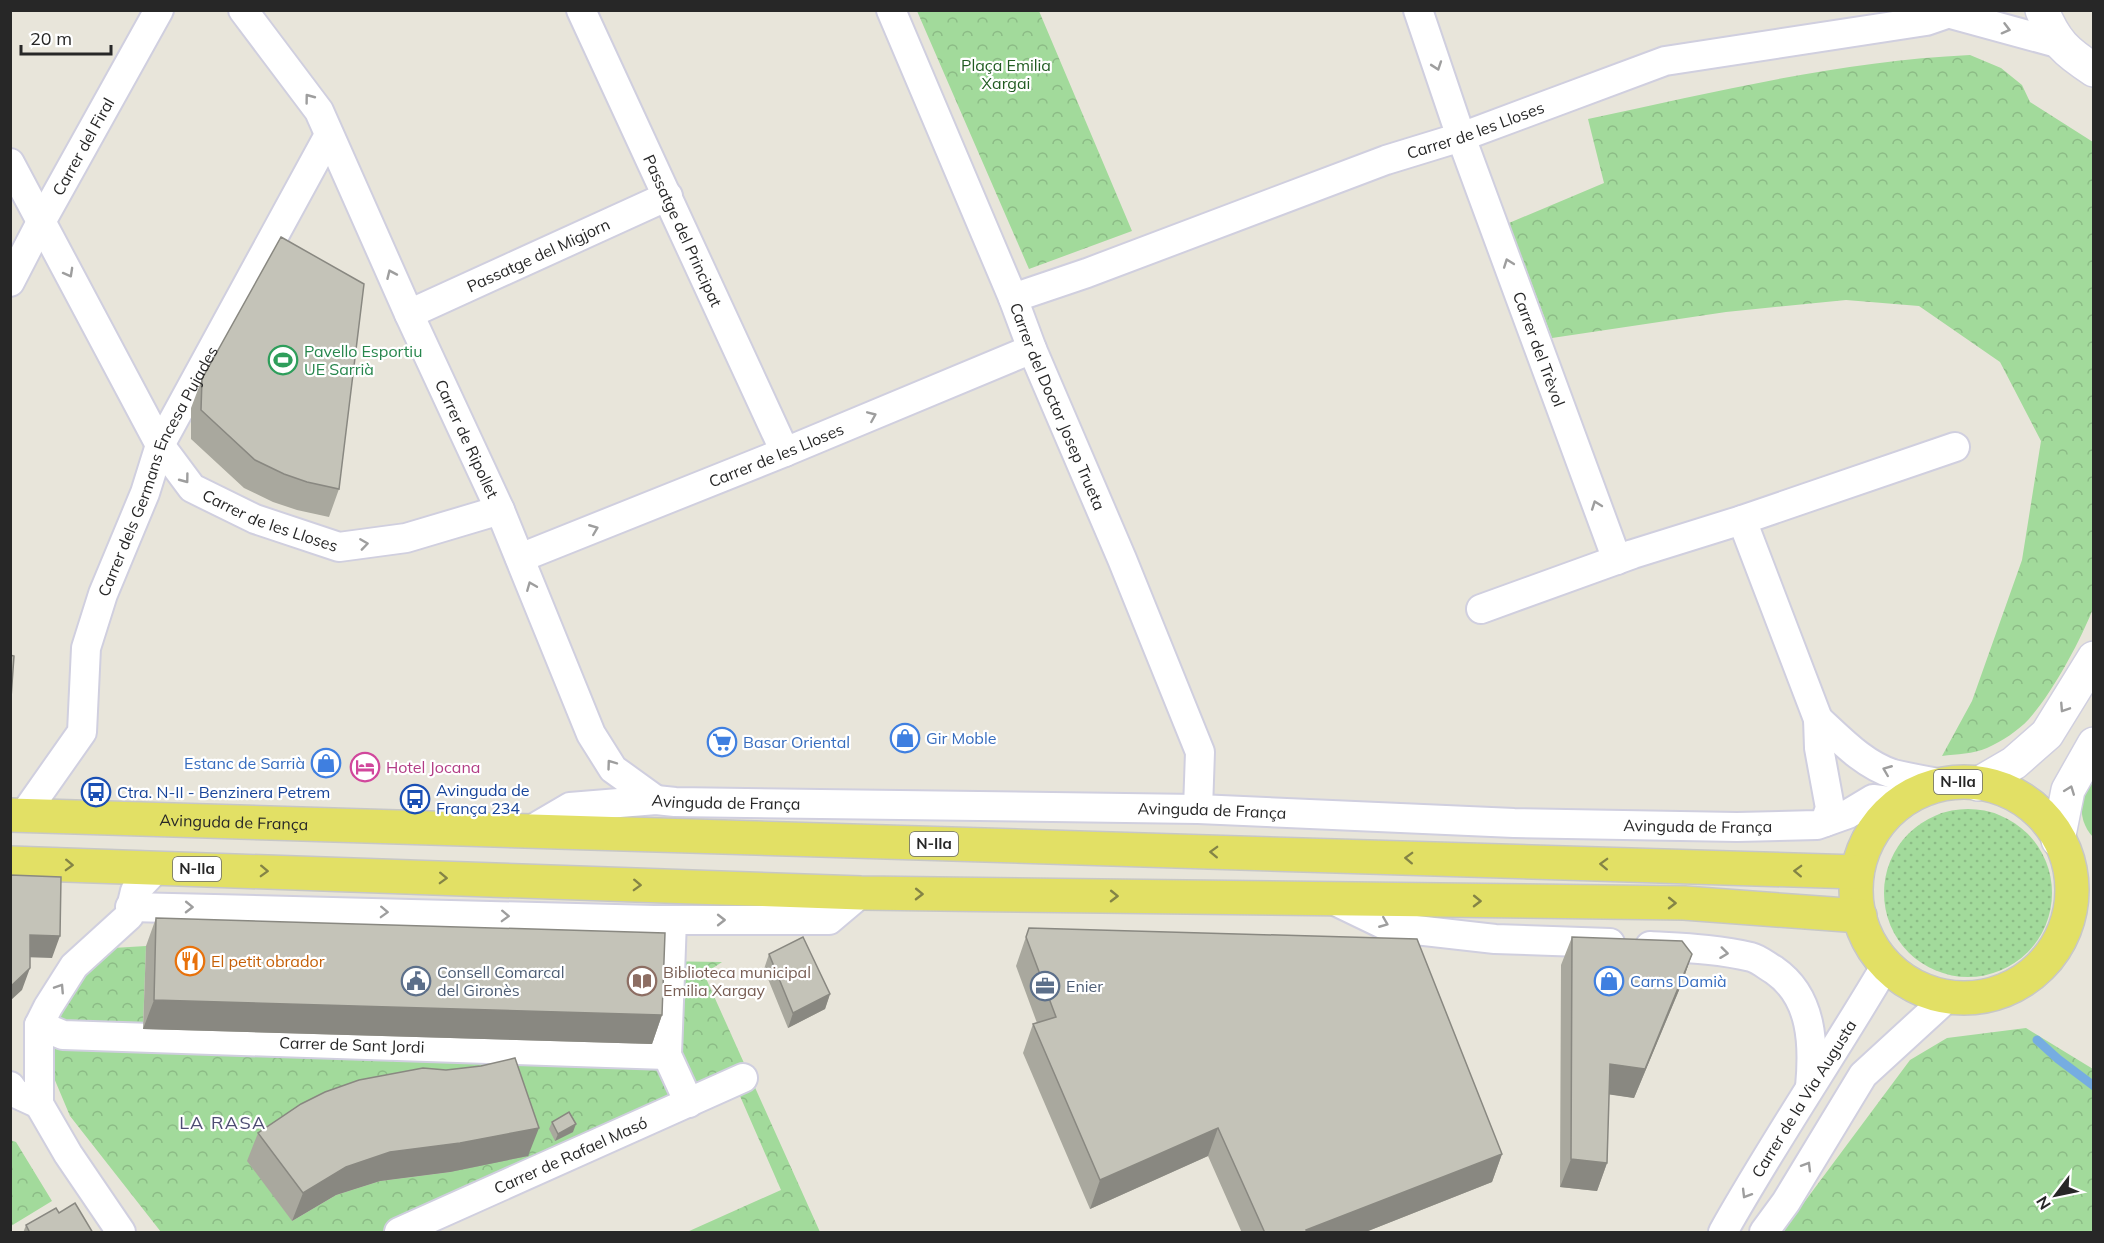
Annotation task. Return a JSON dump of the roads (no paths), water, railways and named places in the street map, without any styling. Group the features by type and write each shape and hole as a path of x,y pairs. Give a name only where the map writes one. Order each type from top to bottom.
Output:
{"main road":[{"name":"N-IIa","path":"1952,782 1978,784 1998,788 2028,802 2053,828 2074,856 2073,897 2080,928 2046,963 2018,986 1983,998 1947,998 1914,986 1886,965 1872,946 1857,904 1857,872 1864,850 1881,822 1897,802 1952,782"},
{"name":"Avinguda de França","path":"17,815 1857,872"},
{"name":"N-IIa","path":"10,863 861,893 1684,903 1860,916"}],"street":[{"name":"Carrer del Firal","path":"10,282 159,10"},
{"name":"Carrer de Ripollet","path":"243,10 319,111 409,314 500,510 591,734 613,770 656,800"},
{"name":"Passatge del Principat","path":"581,10 785,452"},
{"name":"Carrer del Doctor Josep Trueta","path":"891,10 1122,559 1200,752 1198,809"},
{"name":"Carrer del Trèvol","path":"1418,10 1461,137 1617,560"},
{"path":"2042,10 2050,30 2083,62"},
{"name":"Carrer de les Lloses","path":"1013,298 1386,160 1461,137 1665,62 1926,21 1954,12 2083,62"},
{"name":"Carrer dels Germans Encesa Pujades","path":"17,815 82,732 86,648 103,594 145,493 160,445 329,135"},
{"name":"Carrer de les Lloses","path":"10,163 160,445 192,488 255,519 339,547 406,538 500,510"},
{"name":"Passatge del Migjorn","path":"409,314 668,196"},
{"name":"Carrer de les Lloses","path":"520,558 785,452 1032,349"},
{"path":"1481,609 1617,560 1955,447"},
{"path":"1742,519 1818,718 1819,748 1830,808 1825,822"},
{"path":"1978,784 2014,763 2047,734 2094,657"},
{"path":"1818,718 1853,752 1874,765 1893,773 1944,784"},
{"path":"2074,856 2068,790 2094,744"},
{"name":"Avinguda de França","path":"529,831 570,807 656,800 1198,809 1525,824 1737,827 1817,825 1848,814 1873,799 1897,802"},
{"path":"121,1233 91,1189 19,1095 39,1025 48,1007 74,966 129,916 135,891 158,867"},
{"path":"384,876 425,913"},
{"path":"130,907 672,920 829,920 861,893"},
{"path":"1331,899 1389,927 1496,939 1572,940 1677,947 1753,957 1786,978 1801,1000 1808,1019 1812,1058 1810,1087"},
{"path":"672,920 668,1055 689,1103"},
{"name":"Carrer de la Via Augusta","path":"1723,1233 1886,965"},
{"path":"1764,1233 1786,1202 1863,1075 1947,998"},
{"name":"Carrer de Sant Jordi","path":"39,1025 63,1035 668,1055"},
{"name":"Carrer de Rafael Masó","path":"399,1233 743,1078"}],"waterway":[{"path":"2037,1040 2094,1086"}],"place":[{"name":"Pavello Esportiu UE Sarrià","path":"283,360"},
{"name":"Gir Moble","path":"905,738"},
{"name":"Basar Oriental","path":"722,742"},
{"name":"Estanc de Sarrià","path":"326,763"},
{"name":"Hotel Jocana","path":"365,767"},
{"name":"Ctra. N-II - Benzinera Petrem","path":"96,792"},
{"name":"Avinguda de França 234","path":"415,799"},
{"name":"El petit obrador","path":"190,961"},
{"name":"Consell Comarcal del Gironès","path":"416,981"},
{"name":"Biblioteca municipal Emilia Xargay","path":"642,981"},
{"name":"Carns Damià","path":"1609,981"},
{"name":"Enier","path":"1045,986"}],"district":[{"name":"LA RASA","path":"223,1123"}],"park label":[{"name":"Plaça Emilia Xargai","path":"1006,74"}]}
